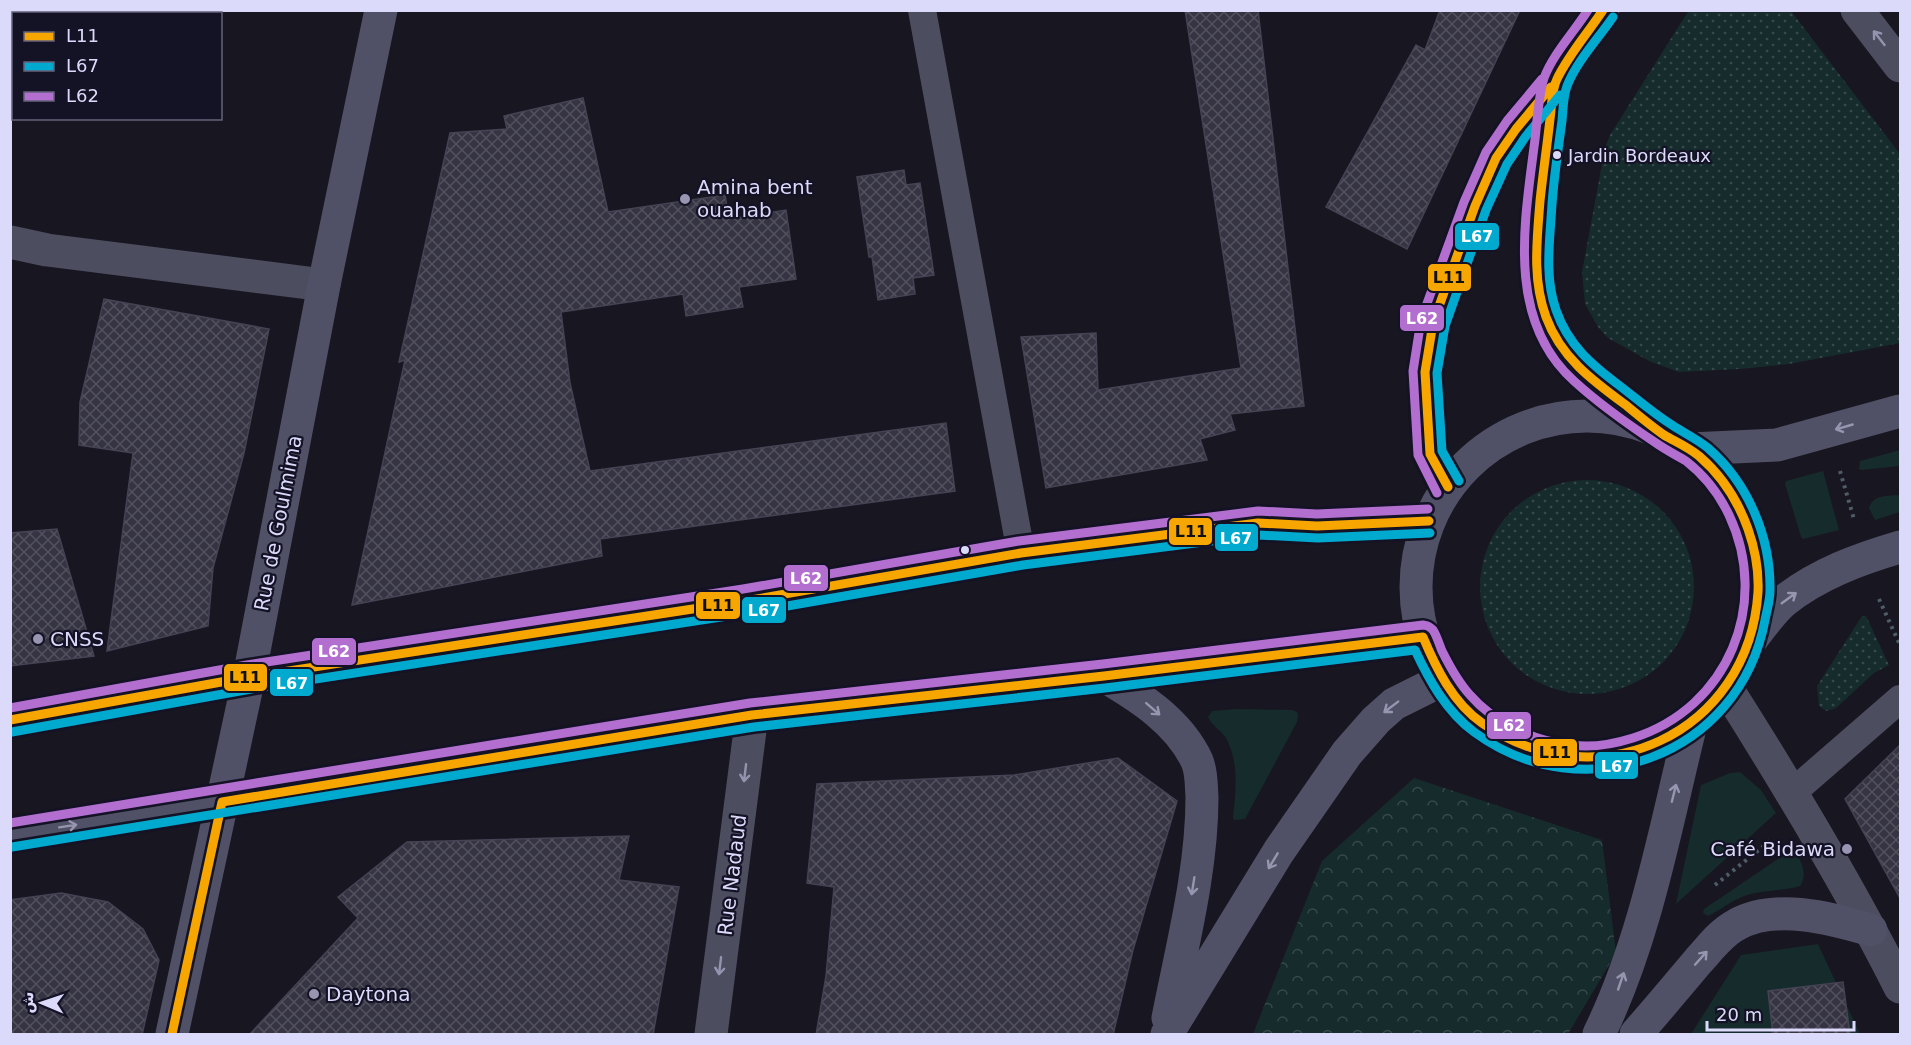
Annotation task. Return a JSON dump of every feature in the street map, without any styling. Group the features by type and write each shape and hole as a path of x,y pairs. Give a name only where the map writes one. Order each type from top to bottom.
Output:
{"main road":[{"name":"Rue de Goulmima","path":"172,1035 249,677 324,285 381,10"},
{"path":"1448,487 1430,454 1425,372 1433,323 1475,206 1496,158 1516,129 1555,82 1603,10"},
{"path":"1555,82 1540,202 1537,276 1541,304 1553,335 1573,364 1677,441 1705,461 1732,497 1746,525 1754,548 1758,571 1758,595 1750,641 1740,665 1726,687 1710,707 1690,724 1669,738 1645,749 1618,756 1592,759 1537,752 1507,739 1480,722 1442,680 1423,636 1416,603 1419,553 1429,520 1448,487 1475,457 1500,439 1527,426 1585,415 1629,420 1677,441 1777,445 1900,411"},
{"path":"10,720 249,677 745,601 1021,553 1257,524 1317,526 1429,520"},
{"path":"1750,641 1783,602 1828,573 1865,557 1900,547"},
{"path":"10,835 752,715 1104,676 1423,636"},
{"path":"1104,676 1142,700 1178,732 1191,750 1201,775 1202,811 1197,862 1166,1035"},
{"path":"1166,1035 1279,851 1347,753 1376,720 1394,704 1442,680"},
{"path":"1599,1035 1611,1009 1646,904 1690,724"},
{"path":"1636,1035 1716,942 1736,925 1762,916 1794,914 1833,919 1871,930"}],"street":[{"path":"1857,10 1900,66"},
{"path":"10,242 47,250 324,285"},
{"path":"1726,687 1793,792 1871,930 1900,987"},
{"name":"Rue Nadaud","path":"711,1035 752,715"}],"lane":[{"path":"922,10 1021,553"},
{"path":"1793,792 1900,699"}],"path":[{"path":"1839,467 1856,525"},
{"path":"1878,598 1900,645"},
{"path":"1708,891 1776,836"}],"green space":[{"name":"Jardin Bordeaux","path":"1689,10 1791,11 1900,154 1900,343 1789,364 1679,372 1651,362 1608,338 1598,327 1585,304 1582,272 1605,148 1610,135"},
{"path":"1900,450 1900,466 1859,469 1860,461"},
{"path":"1823,471 1839,530 1803,539 1785,484 1786,481"},
{"path":"1576,480 1598,480 1618,484 1638,492 1663,511 1682,536 1690,556 1694,587 1690,618 1682,638 1663,663 1638,682 1618,690 1598,694 1576,694 1556,690 1536,682 1504,655 1492,638 1484,618 1480,598 1480,576 1484,556 1492,536 1519,504 1536,492 1556,484"},
{"path":"1900,495 1900,512 1875,520 1869,508 1874,500"},
{"path":"1862,616 1866,616 1889,665 1874,673 1836,708 1826,711 1819,706 1817,686"},
{"path":"1293,710 1298,713 1297,722 1245,819 1234,820 1236,777 1233,757 1226,738 1208,717 1212,711"},
{"path":"1740,772 1761,790 1776,813 1676,904 1701,785 1730,773"},
{"path":"1414,778 1602,840 1616,953 1568,1034 1253,1034 1322,861"},
{"path":"1794,848 1804,871 1800,886 1747,895 1708,916 1703,913 1704,909"},
{"path":"1818,944 1860,1034 1691,1034 1741,955"}],"building":[{"path":"1185,10 1258,10 1304,406 1230,414 1235,430 1200,439 1207,460 1046,488 1021,337 1096,333 1098,390 1241,368"},
{"path":"1440,10 1520,10 1407,249 1326,207 1416,45 1425,50"},
{"path":"583,98 608,212 725,195 729,219 786,210 796,279 739,287 743,307 686,316 683,294 561,312 570,383 590,471 946,423 955,491 600,539 602,556 352,605 405,360 399,362 450,133 507,129 504,116"},
{"path":"904,170 906,185 920,183 934,275 913,278 915,294 878,300 857,177"},
{"path":"104,299 269,329 244,453 213,568 208,626 107,651 133,453 79,445 80,402"},
{"path":"57,529 94,656 10,666 10,533"},
{"path":"1900,745 1900,898 1845,799"},
{"path":"1118,758 1177,801 1133,950 1113,1035 816,1035 826,976 834,887 807,883 817,784 1014,775"},
{"path":"629,836 619,880 679,887 653,1035 249,1035 358,918 338,897 407,842"},
{"path":"61,893 108,902 143,929 159,960 142,1035 10,1035 10,900"},
{"path":"1843,982 1850,1035 1773,1035 1768,991"}],"transit line":[{"name":"L62","path":"10,823 750,703 1103,664 1423,625 1433,630 1451,669 1470,695 1491,714 1529,735 1557,743 1594,746 1633,738 1666,723 1694,703 1716,678 1732,649 1742,617 1745,583 1741,549 1729,515 1711,485 1686,461 1660,446 1574,381 1553,357 1538,330 1529,301 1525,271 1525,239 1530,177 1542,85 1553,60 1588,10"},
{"name":"L11","path":"172,1034 222,802 752,715 1104,676 1423,637 1446,684 1462,705 1482,723 1527,746 1573,756 1618,754 1660,741 1697,717 1727,684 1748,642 1758,592 1756,560 1748,529 1728,489 1707,463 1691,450 1650,425 1590,378 1569,357 1552,332 1546,317 1537,274 1541,191 1554,88 1567,61 1603,10"},
{"name":"L67","path":"12,847 754,727 1105,688 1415,650 1432,684 1455,715 1474,732 1517,756 1562,768 1608,768 1651,757 1691,737 1724,706 1750,667 1768,605 1769,571 1761,531 1754,512 1735,478 1708,448 1659,416 1591,362 1567,334 1552,297 1549,244 1565,95 1576,68 1613,17"},
{"name":"L62","path":"1437,493 1418,455 1413,371 1421,320 1464,202 1486,152 1507,121 1542,79"},
{"name":"L11","path":"1448,487 1430,454 1425,372 1433,323 1475,206 1496,158 1516,129 1551,87"},
{"name":"L67","path":"1459,481 1442,451 1437,373 1445,326 1486,210 1507,164 1526,136 1560,95"},
{"name":"L62","path":"10,708 247,665 743,589 1019,541 1258,511 1317,514 1428,509"},
{"name":"L11","path":"10,720 249,677 745,601 1021,553 1258,523 1317,526 1429,521"},
{"name":"L67","path":"12,732 251,689 747,613 1023,565 1258,535 1318,538 1430,533"}],"place":[{"name":"Jardin Bordeaux","path":"1557,155"},
{"name":"Amina bent ouahab","path":"685,199"},
{"name":"CNSS","path":"38,639"},
{"name":"Café Bidawa","path":"1847,849"},
{"name":"Daytona","path":"314,994"}]}
